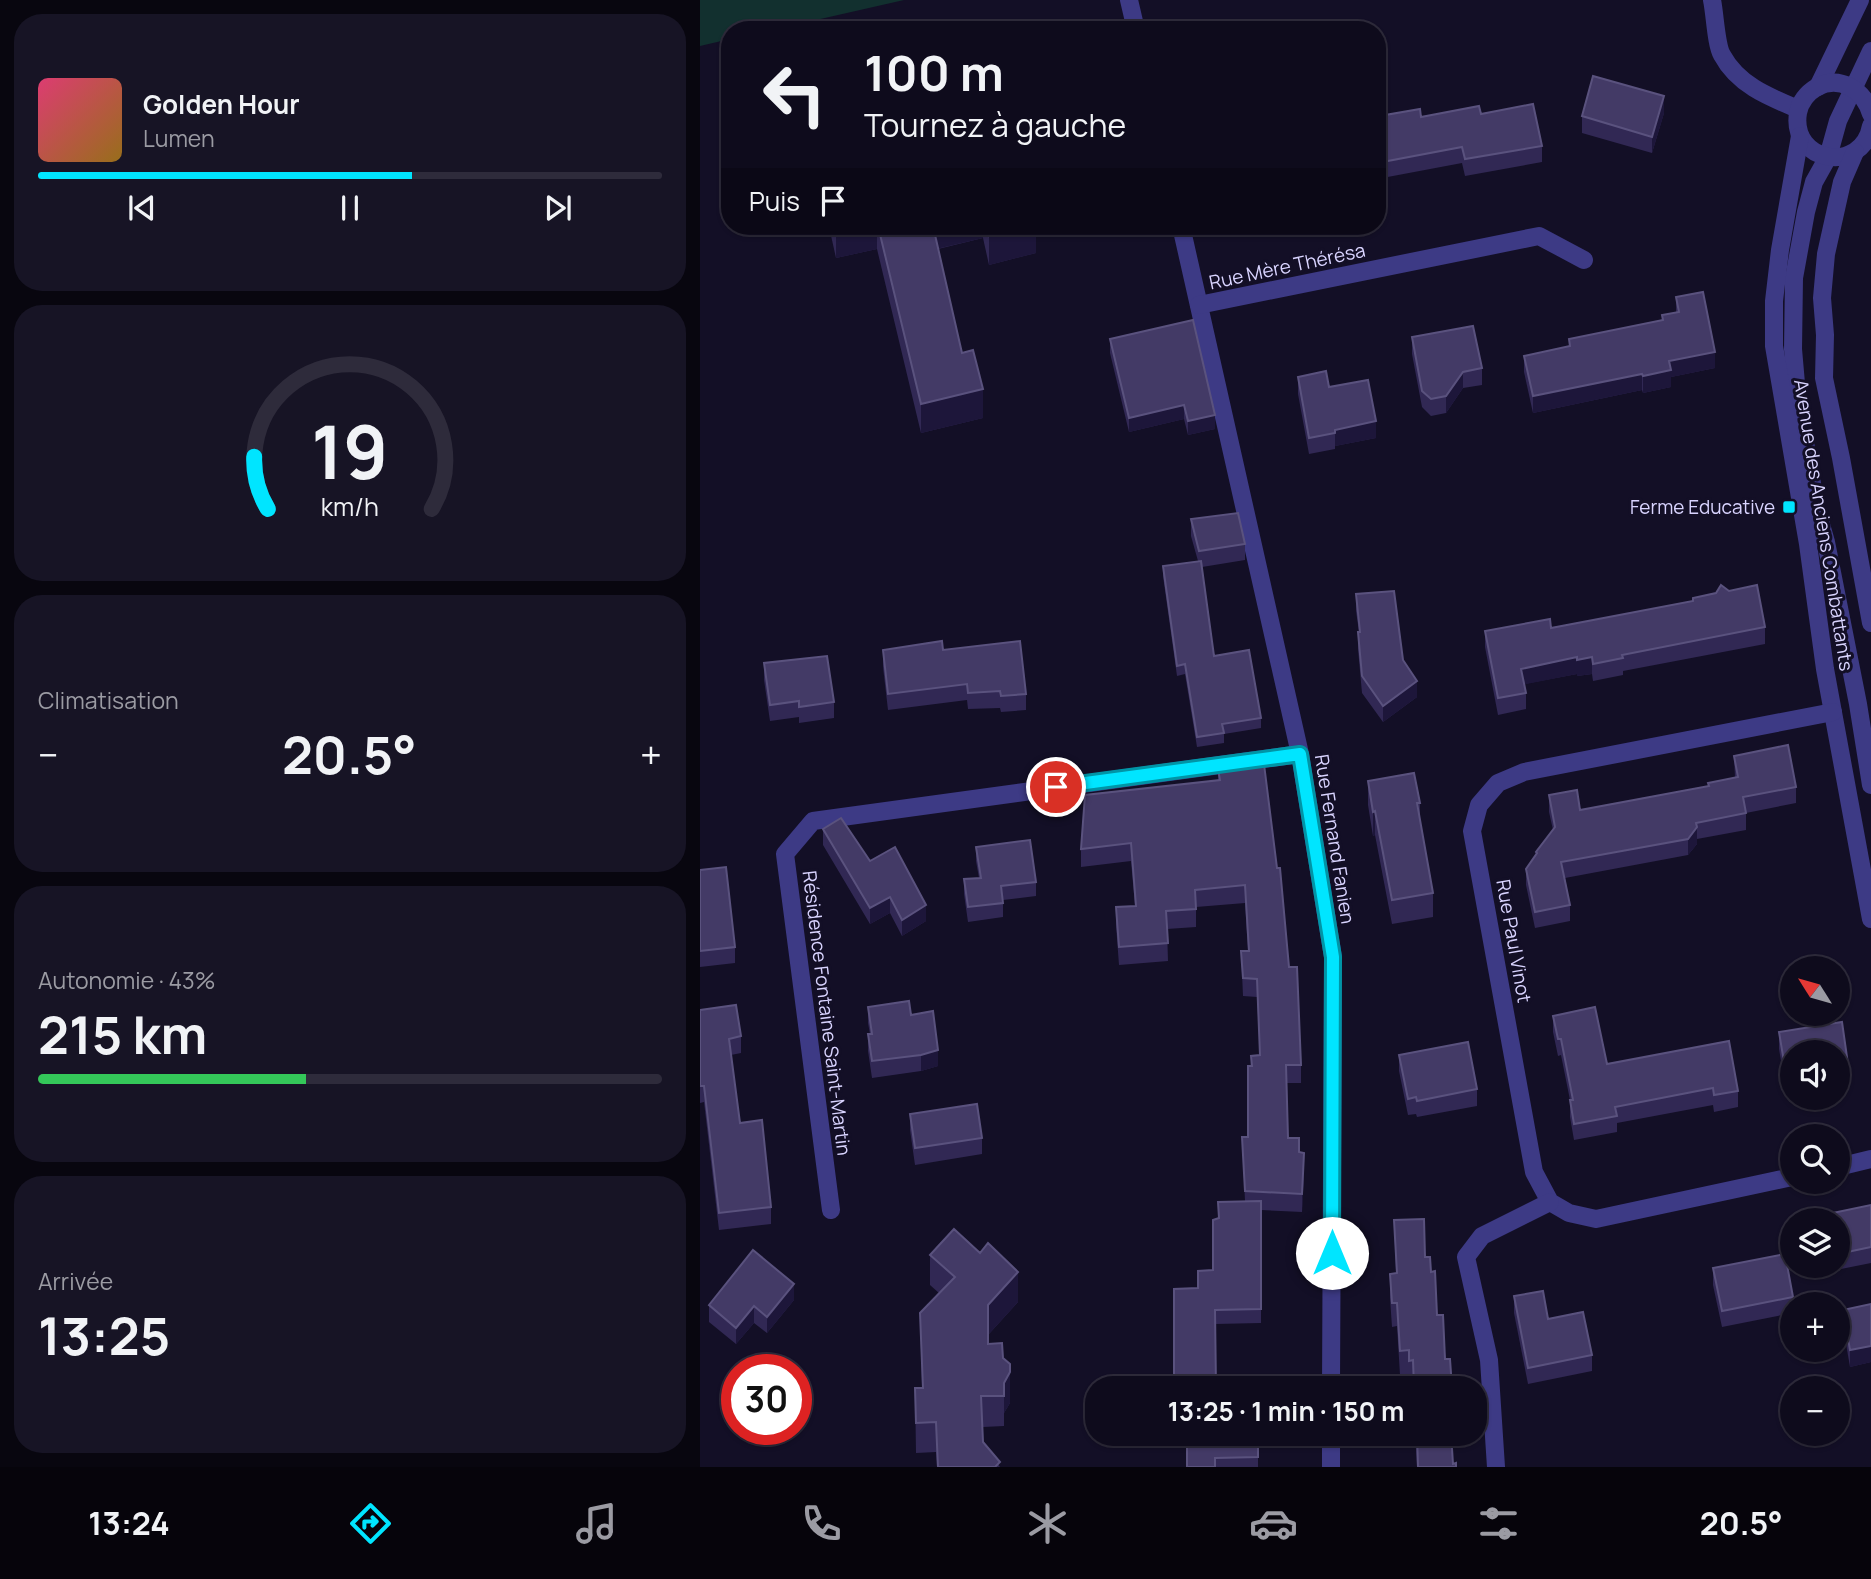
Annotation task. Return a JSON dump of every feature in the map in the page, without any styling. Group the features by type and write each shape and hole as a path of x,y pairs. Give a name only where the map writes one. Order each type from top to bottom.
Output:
{"street":[{"path":"1129,0 1134,21"},
{"path":"1712,0 1721,54 1741,80 1798,109 1806,96 1818,87 1837,82 1855,89 1870,106"},
{"path":"1818,87 1860,0"},
{"path":"1871,51 1839,121 1828,157 1814,182 1806,212 1794,278 1793,349 1797,395 1816,506 1826,542 1858,704 1871,785"},
{"name":"Avenue des Anciens Combattants","path":"1798,109 1800,136 1780,250 1774,300 1774,346 1808,544 1825,669 1871,919"},
{"name":"Avenue des Anciens Combattants","path":"1871,126 1866,140 1855,152 1842,182 1826,254 1822,299 1824,378 1871,623"},
{"path":"1800,136 1811,150 1828,157 1842,157 1855,152"},
{"name":"Rue Fernand Fanien","path":"1183,235 1300,754 1333,957 1331,1376"},
{"name":"Rue Mère Thérésa","path":"1199,305 1539,236 1584,260"},
{"name":"Rue Paul Vinot","path":"1550,1202 1534,1172 1472,831 1479,805 1498,783 1524,772 1833,712"},
{"name":"Résidence Fontaine Saint-Martin","path":"831,1210 785,854 813,821 1300,754"},
{"path":"1850,1164 1871,1159"},
{"path":"1496,1467 1489,1360 1466,1257 1482,1236 1550,1202 1569,1213 1596,1219 1780,1180"},
{"path":"1331,1446 1331,1467"}],"green space":[{"path":"700,0 904,0 812,21 721,21 721,41 700,46"}],"building":[{"path":"1593,76 1664,96 1652,137 1582,116"},
{"path":"1533,104 1542,146 1465,159 1462,147 1386,161 1386,115 1420,109 1421,117 1479,106 1481,114"},
{"path":"880,235 935,235 962,353 973,350 983,389 921,404"},
{"path":"1703,292 1715,352 1669,361 1671,370 1533,396 1524,356 1570,346 1569,339 1663,320 1662,315 1679,312 1676,297"},
{"path":"1193,320 1215,415 1188,421 1184,405 1129,418 1110,339"},
{"path":"1473,326 1482,368 1463,372 1446,396 1431,399 1422,391 1412,337"},
{"path":"1326,371 1329,387 1368,380 1376,421 1309,438 1298,377"},
{"path":"1238,513 1245,544 1199,551 1191,519"},
{"path":"1201,561 1214,656 1249,650 1261,718 1222,724 1224,733 1197,737 1185,664 1177,666 1163,566"},
{"path":"1721,585 1729,591 1757,585 1765,627 1622,655 1623,658 1593,664 1592,657 1577,660 1577,657 1521,669 1526,693 1498,698 1485,631 1550,619 1551,628 1693,601 1693,598 1716,593"},
{"path":"1394,591 1403,660 1417,681 1383,706 1362,676 1356,594"},
{"path":"942,641 943,650 1020,641 1026,694 1001,696 1000,691 968,693 967,684 888,694 883,650"},
{"path":"827,656 834,702 799,707 799,701 770,705 764,663"},
{"path":"1788,745 1796,787 1743,797 1746,813 1696,823 1697,827 1688,839 1561,862 1570,905 1535,912 1526,869 1555,827 1549,795 1577,790 1580,810 1709,786 1708,783 1738,777 1734,756"},
{"path":"1264,764 1277,868 1280,868 1289,967 1297,967 1301,1065 1286,1065 1288,1138 1299,1138 1299,1152 1304,1153 1302,1194 1245,1191 1242,1137 1248,1137 1248,1066 1252,1066 1251,1056 1260,1055 1257,979 1243,978 1241,951 1249,951 1245,885 1195,890 1196,909 1166,911 1168,943 1119,947 1116,907 1136,906 1131,843 1081,849 1085,795 1220,780 1218,769"},
{"path":"1414,773 1433,893 1392,900 1368,781"},
{"path":"841,818 870,861 895,847 926,905 902,920 890,897 870,908 823,829"},
{"path":"1030,840 1036,882 1001,886 1003,903 968,907 964,879 981,878 976,847"},
{"path":"726,867 735,947 700,951 700,870"},
{"path":"909,1001 911,1015 933,1011 938,1050 921,1055 872,1061 868,1007"},
{"path":"736,1005 741,1036 729,1039 740,1123 762,1120 771,1207 719,1213 704,1086 700,1086 700,1010"},
{"path":"1595,1007 1607,1064 1729,1041 1738,1091 1714,1095 1713,1088 1615,1107 1617,1116 1574,1124 1570,1100 1573,1100 1561,1039 1558,1039 1553,1016"},
{"path":"1817,1026 1843,1026 1845,1040 1780,1040 1779,1032"},
{"path":"1468,1042 1477,1089 1417,1101 1416,1097 1408,1099 1399,1055"},
{"path":"977,1104 982,1138 915,1148 910,1114"},
{"path":"1261,1201 1261,1309 1215,1310 1216,1376 1174,1376 1174,1289 1198,1288 1198,1271 1213,1270 1213,1220 1219,1218 1218,1202"},
{"path":"1871,1205 1871,1247 1850,1251 1850,1209"},
{"path":"1424,1219 1425,1257 1430,1257 1431,1272 1435,1271 1437,1315 1443,1315 1445,1359 1450,1359 1451,1376 1414,1376 1413,1360 1409,1361 1409,1350 1400,1351 1397,1303 1392,1303 1390,1274 1397,1273 1394,1220"},
{"path":"954,1229 980,1253 988,1243 1018,1272 988,1305 988,1344 1002,1343 1003,1358 1010,1364 1010,1372 1004,1383 1004,1396 981,1396 983,1442 1000,1462 995,1467 938,1467 936,1422 916,1423 915,1388 923,1388 920,1313 955,1277 930,1255"},
{"path":"753,1250 794,1284 767,1317 754,1306 736,1328 709,1305"},
{"path":"1780,1255 1780,1278 1789,1278 1792,1292 1780,1292 1780,1300 1722,1311 1713,1268"},
{"path":"1543,1291 1548,1319 1583,1312 1592,1355 1528,1368 1514,1296"},
{"path":"1871,1304 1871,1346 1850,1350 1850,1308"},
{"path":"1187,1446 1258,1446 1258,1457 1215,1458 1215,1467 1187,1467"},
{"path":"1417,1446 1452,1446 1453,1464 1456,1463 1456,1467 1418,1467"}],"place":[{"name":"Ferme Educative","path":"1789,507"}],"route":[{"path":"1056,787 1300,754 1333,957 1332,1253"}]}
